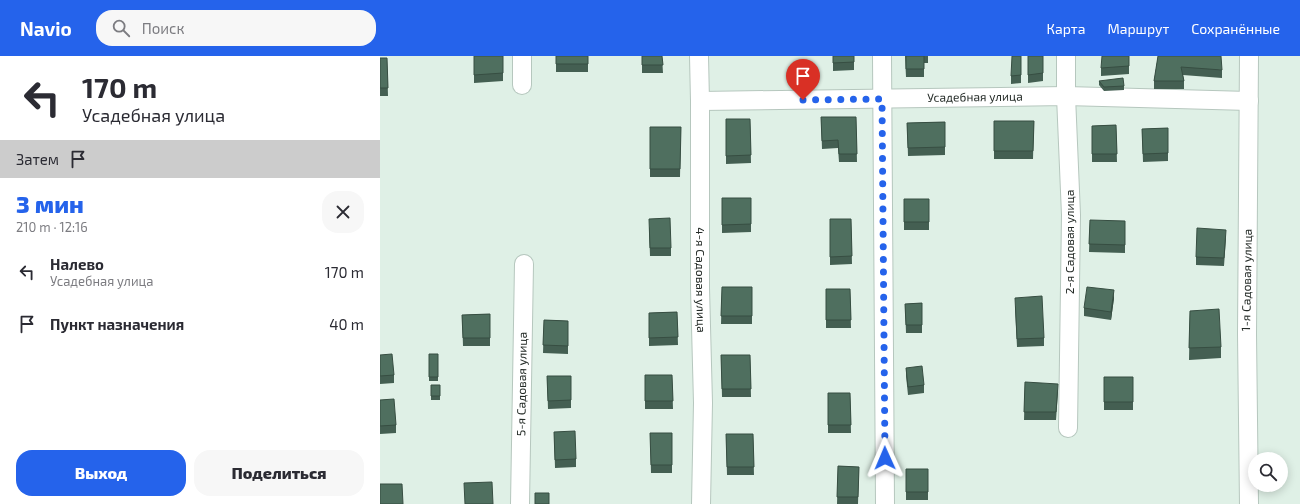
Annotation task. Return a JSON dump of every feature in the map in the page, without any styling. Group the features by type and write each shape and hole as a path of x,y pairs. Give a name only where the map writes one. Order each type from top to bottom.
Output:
{"street":[{"path":"522,56 522,85"},
{"name":"4-я Садовая улица","path":"699,56 700,288 704,403 700,504"},
{"path":"882,56 885,504"},
{"name":"2-я Садовая улица","path":"1066,56 1066,96 1071,215 1068,428"},
{"name":"1-я Садовая улица","path":"1249,56 1247,334 1249,504"},
{"name":"Усадебная улица","path":"700,101 1066,96 1249,101"},
{"name":"5-я Садовая улица","path":"520,504 524,264"}],"building":[{"path":"474,56 503,56 503,73 474,75"},
{"path":"556,56 588,56 588,64 556,64"},
{"path":"642,56 662,56 663,65 642,65"},
{"path":"833,56 854,56 854,62 833,63"},
{"path":"906,56 924,56 924,69 906,69"},
{"path":"1012,56 1021,56 1021,75 1011,76"},
{"path":"1028,56 1043,56 1043,73 1028,75"},
{"path":"1102,56 1129,56 1129,66 1101,68"},
{"path":"1158,56 1221,56 1222,70 1181,67 1184,81 1154,81"},
{"path":"380,58 387,58 388,88 380,88"},
{"path":"1123,78 1124,86 1104,87 1099,81"},
{"path":"821,117 856,117 857,154 839,154 838,140 822,141"},
{"path":"726,119 750,119 751,155 726,156"},
{"path":"994,121 1034,121 1033,151 994,151"},
{"path":"945,122 945,147 908,148 907,123"},
{"path":"1116,125 1117,154 1092,154 1092,126"},
{"path":"650,127 681,127 680,169 650,169"},
{"path":"1168,128 1168,153 1143,154 1142,129"},
{"path":"722,198 751,198 751,224 722,225"},
{"path":"904,199 929,199 929,222 904,222"},
{"path":"670,218 671,248 650,248 649,219"},
{"path":"830,219 851,219 852,256 830,257"},
{"path":"1090,220 1125,221 1125,245 1089,244"},
{"path":"1197,228 1226,230 1224,258 1196,257"},
{"path":"722,287 752,287 752,316 721,316"},
{"path":"1087,287 1114,290 1111,312 1084,308"},
{"path":"826,289 850,289 851,320 826,320"},
{"path":"1042,296 1044,338 1017,339 1015,298"},
{"path":"922,303 922,325 906,325 905,304"},
{"path":"1219,309 1221,347 1189,348 1190,311"},
{"path":"677,312 678,337 649,338 649,313"},
{"path":"490,314 490,338 463,338 462,315"},
{"path":"544,320 568,321 568,346 543,345"},
{"path":"392,354 394,375 380,376 380,355"},
{"path":"429,354 438,354 438,377 429,377"},
{"path":"721,355 750,355 751,389 722,389"},
{"path":"922,366 924,385 908,387 906,368"},
{"path":"645,375 672,375 673,401 645,401"},
{"path":"547,376 571,376 571,400 548,401"},
{"path":"1104,377 1133,377 1133,402 1104,402"},
{"path":"1025,382 1058,384 1056,412 1024,412"},
{"path":"431,385 440,385 440,396 431,396"},
{"path":"828,393 850,393 851,425 828,425"},
{"path":"394,399 396,425 380,426 380,400"},
{"path":"575,431 576,459 555,460 554,432"},
{"path":"650,433 672,433 672,465 651,465"},
{"path":"726,434 753,434 754,467 727,467"},
{"path":"838,466 859,467 858,497 837,497"},
{"path":"906,469 928,469 928,492 906,492"},
{"path":"492,482 493,504 465,504 464,483"},
{"path":"380,484 402,484 403,504 380,504"},
{"path":"535,493 549,493 549,504 535,504"}],"route":[{"path":"803,100 882,99 885,458"}]}
